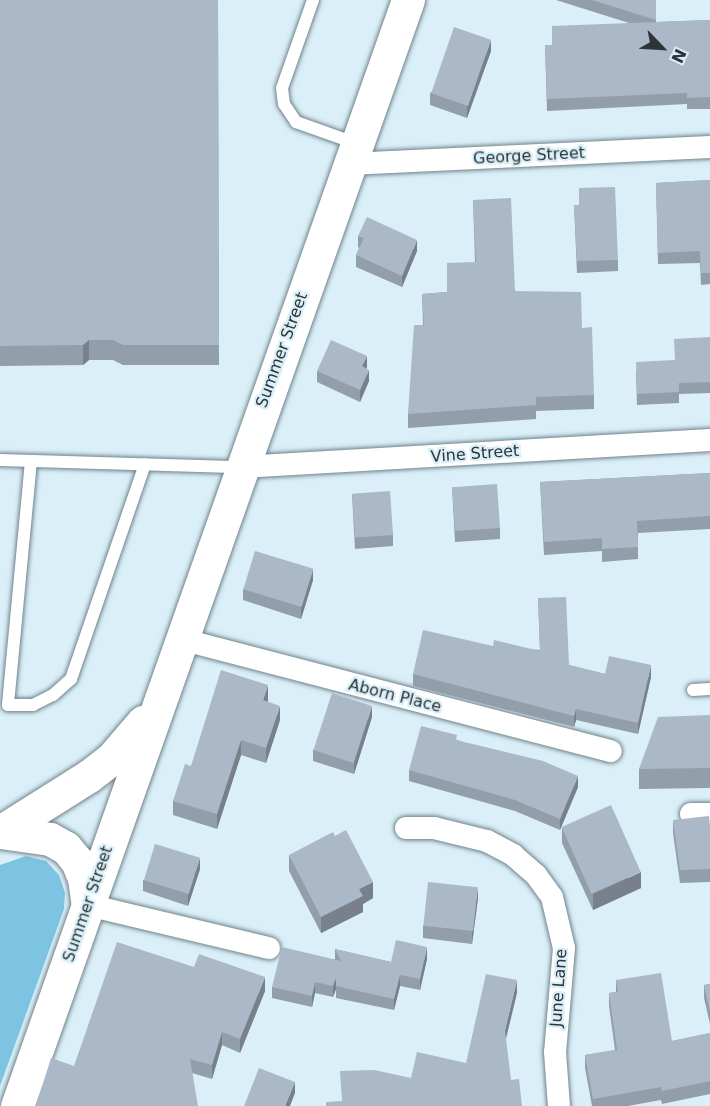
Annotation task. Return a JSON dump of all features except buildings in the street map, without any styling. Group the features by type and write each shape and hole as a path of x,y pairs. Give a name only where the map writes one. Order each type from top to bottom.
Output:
{"main road":[{"name":"Summer Street","path":"16,1106 408,0"},
{"name":"Summer Street","path":"0,832 112,758 158,701"},
{"path":"0,832 50,839 66,848 77,861 84,878 88,905"}],"street":[{"name":"George Street","path":"353,154 710,147"},
{"name":"Vine Street","path":"241,467 710,440"},
{"name":"Aborn Place","path":"180,639 611,751"},
{"name":"June Lane","path":"406,828 460,832 487,841 513,855 536,875 552,897 564,948 555,1052 560,1106"},
{"path":"88,905 270,948"}],"lane":[{"path":"313,0 282,88 284,104 296,122 353,154"},
{"path":"0,460 241,467"},
{"path":"31,461 8,705 33,705 53,695 71,679 145,464"},
{"path":"693,690 710,689"}],"shaded area":[{"path":"26,856 46,861 59,875 65,893 64,909 0,1086 0,865"}]}
